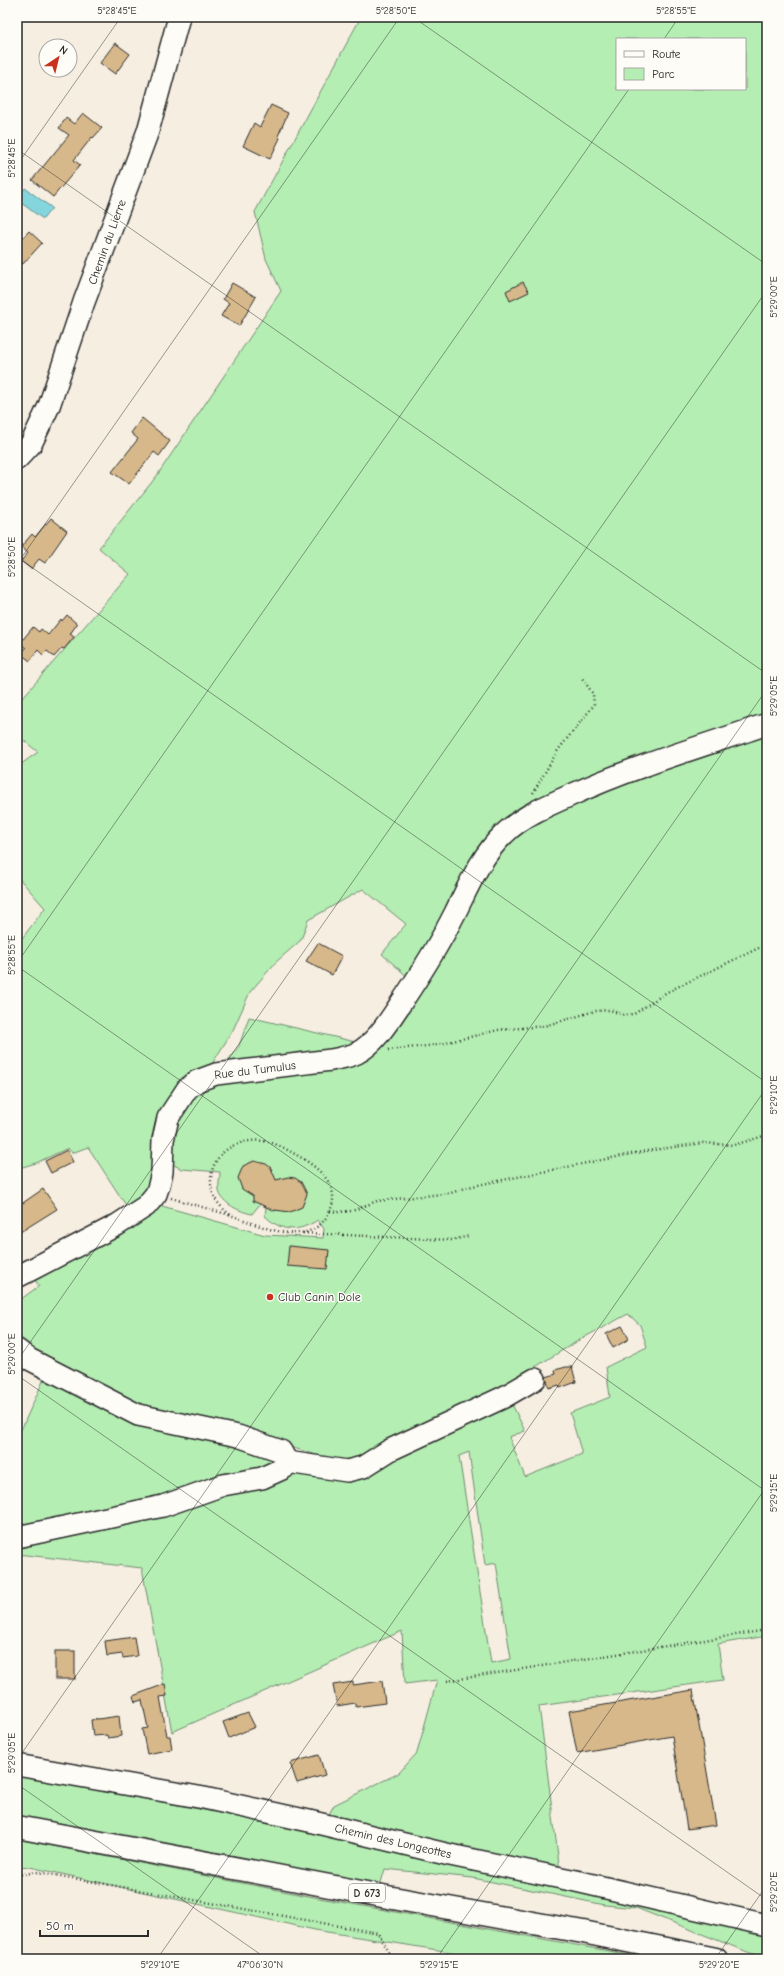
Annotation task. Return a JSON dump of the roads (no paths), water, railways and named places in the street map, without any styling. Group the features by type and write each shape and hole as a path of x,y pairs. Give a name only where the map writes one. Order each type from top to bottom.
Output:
{"main road":[{"name":"D 673","path":"17,1827 393,1898 583,1932 716,1959"}],"street":[{"name":"Chemin du Lierre","path":"17,459 30,444 50,406 84,302 148,131 179,17"},
{"name":"Rue du Tumulus","path":"17,1277 117,1225 146,1206 156,1194 162,1172 164,1129 176,1104 187,1089 197,1081 216,1074 331,1060 358,1052 368,1045 392,1016 428,963 486,854 503,834 515,825 545,807 610,777 767,724"},
{"path":"17,1350 29,1359 138,1415 238,1436 281,1451 286,1462 284,1468 262,1478 223,1485 163,1506 17,1537"},
{"path":"286,1462 347,1471 363,1467 390,1450 504,1397 535,1379"},
{"name":"Chemin des Longeottes","path":"17,1765 204,1798 767,1925"}],"water":[{"path":"25,188 52,208 43,219 17,200"}],"place":[{"name":"Club Canin Dole","path":"270,1297"}]}
